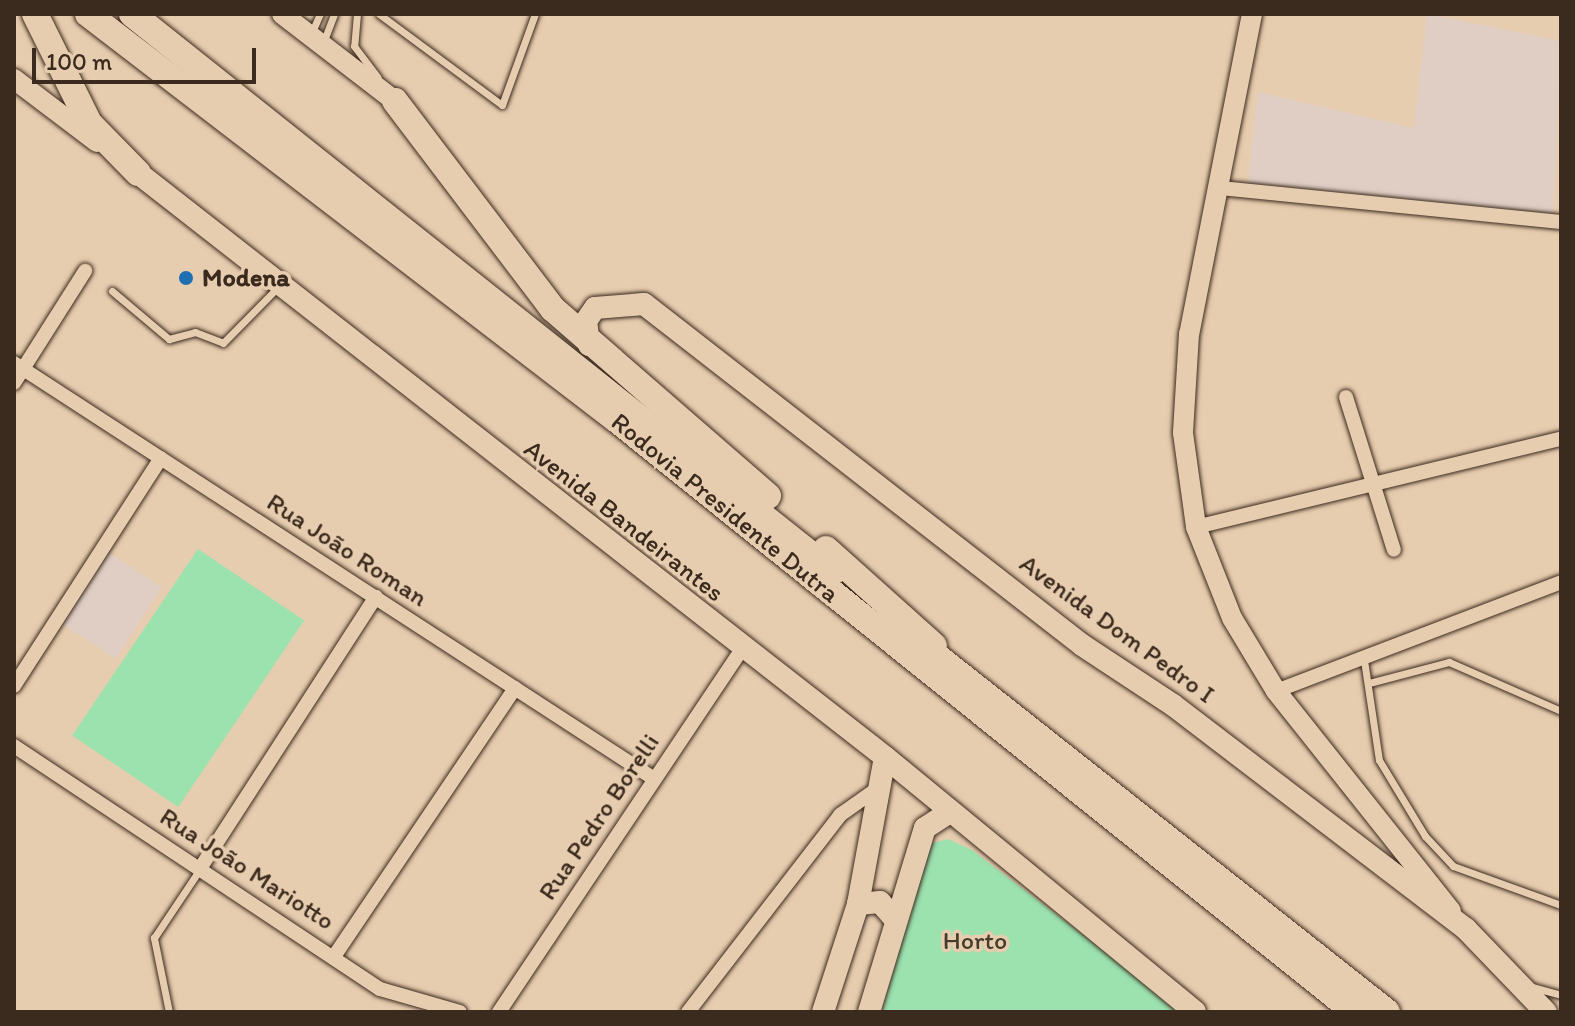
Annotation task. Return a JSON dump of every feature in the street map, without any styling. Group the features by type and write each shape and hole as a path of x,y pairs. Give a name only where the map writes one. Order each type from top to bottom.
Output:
{"highway":[{"path":"35,14 89,123 138,173"},
{"name":"Rodovia Presidente Dutra","path":"88,14 617,420 1355,1012"},
{"name":"Rodovia Presidente Dutra","path":"132,14 1387,1012"},
{"path":"395,101 589,345 984,691"}],"main road":[{"path":"282,14 395,101"},
{"path":"1252,14 1189,334 1183,433 1196,527 1232,618 1276,691 1466,929"},
{"name":"Avenida Bandeirantes","path":"14,79 138,173 742,649 885,757 1195,1012"},
{"name":"Avenida Dom Pedro I","path":"589,345 586,321 595,308 644,304 1082,645 1173,705 1466,929 1546,1012"},
{"path":"823,1012 858,904 885,784 885,757"},
{"path":"869,1012 925,828 950,812"},
{"path":"858,904 880,902 895,919"}],"street":[{"path":"1220,188 1561,222"},
{"path":"14,383 18,366 85,271"},
{"name":"Rua João Roman","path":"18,366 653,778"},
{"path":"1346,397 1394,550"},
{"path":"1196,527 1561,439"},
{"path":"14,686 161,458"},
{"path":"1276,691 1364,660 1561,582"},
{"path":"201,867 376,597"},
{"name":"Rua Pedro Borelli","path":"499,1012 742,649"},
{"path":"335,955 515,688"},
{"name":"Rua João Mariotto","path":"14,746 406,1001 460,1012"},
{"path":"688,1012 840,815 885,784"}],"lane":[{"path":"316,40 320,14"},
{"path":"316,40 334,14"},
{"path":"357,14 354,46 395,101"},
{"path":"379,14 409,40 502,105 535,14"},
{"path":"112,291 169,339 195,332 223,343 280,286"},
{"path":"1364,660 1379,760 1402,807 1453,866 1561,905"},
{"path":"1369,683 1449,662 1561,711"},
{"path":"169,1012 154,938 201,867"},
{"path":"1521,984 1561,995"}],"shaded area":[{"path":"1427,14 1561,41 1553,215 1248,183 1258,92 1414,128"},
{"path":"109,553 162,587 116,659 63,624"}],"green space":[{"path":"198,549 304,621 178,807 72,736"},
{"name":"Horto","path":"948,839 972,850 1184,1012 882,1012 922,862 933,843"}],"place":[{"name":"Modena","path":"186,278"}]}
